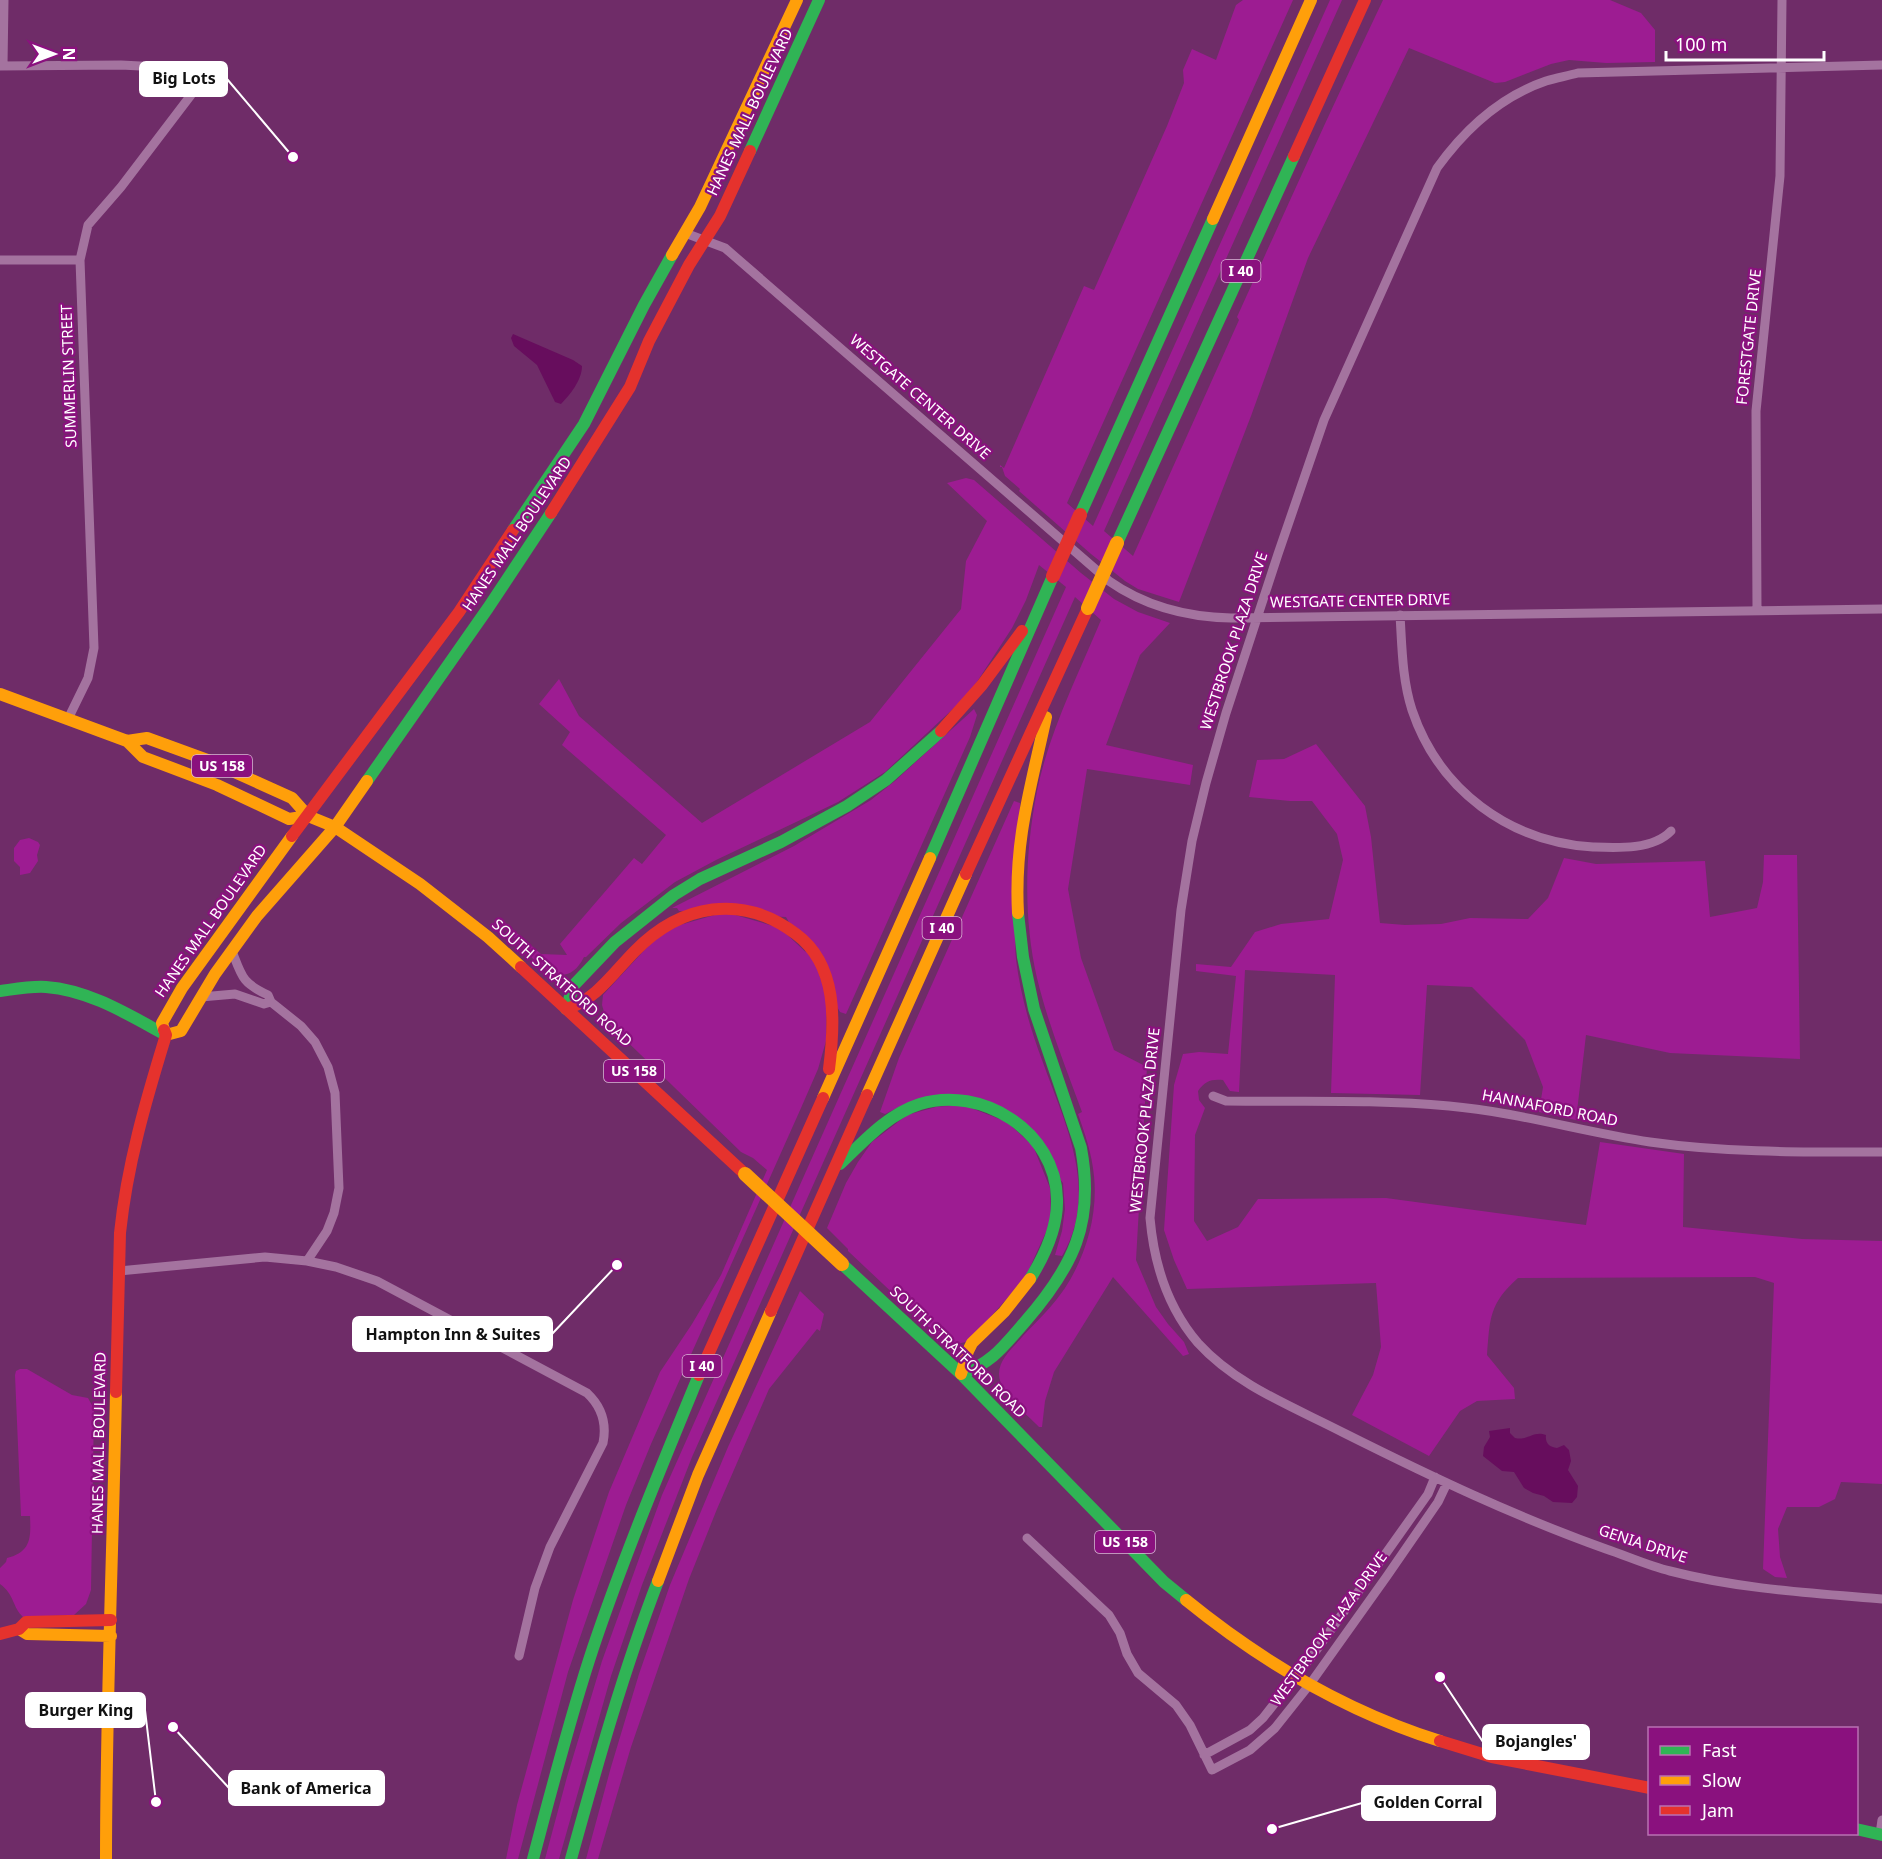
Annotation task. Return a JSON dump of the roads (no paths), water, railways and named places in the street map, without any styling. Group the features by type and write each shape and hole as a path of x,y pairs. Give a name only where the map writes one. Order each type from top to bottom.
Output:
{"main road":[{"name":"HANES MALL BOULEVARD","path":"106,1859 106,1766 120,1233 123,1191 133,1144 166,1035 162,1023 182,988 261,877 459,612 584,424 670,256 686,233 705,196 797,0"},
{"name":"HANES MALL BOULEVARD","path":"166,1035 181,1031 201,997 257,916 334,826 488,608 587,458 630,387 649,341 689,265 720,216 819,0"},
{"name":"I 40","path":"533,1859 593,1649 626,1556 699,1374 1311,0"},
{"name":"I 40","path":"571,1859 602,1746 634,1644 664,1562 730,1400 1000,797 1053,686 1365,0"},
{"path":"566,1010 574,985 615,942 674,895 700,879 790,837 847,806 886,780 947,725 982,685 1038,610"},
{"path":"961,1374 985,1364 1056,1285 1072,1257 1082,1232 1086,1210 1086,1173 1081,1148 1028,992 1018,907 1017,876 1022,820 1053,686"},
{"name":"SOUTH STRATFORD ROAD","path":"0,694 127,741 143,756 217,785 289,819 308,816"},
{"name":"SOUTH STRATFORD ROAD","path":"127,741 147,738 210,761 292,798 308,816 334,826 420,884 488,937 961,1374 1164,1582 1227,1633 1310,1684 1400,1728 1492,1757 1648,1788"},
{"path":"566,1010 585,1002 639,946 665,925 704,909 734,907 758,912 784,924 797,934 815,954 827,978 833,1005 832,1043 826,1090"},
{"path":"0,991 40,987 74,992 166,1035"},
{"path":"833,1171 890,1118 913,1107 936,1101 966,1101 996,1110 1020,1124 1044,1152 1056,1186 1056,1215 1051,1241 1043,1260 1028,1282 969,1348 961,1374"},
{"path":"0,1634 20,1629 26,1622 111,1620"},
{"path":"20,1629 27,1634 111,1636"},
{"path":"1858,1829 1881,1835"}],"street":[{"path":"1,66 4,0"},
{"name":"FORESTGATE DRIVE","path":"1757,610 1756,411 1780,176 1782,0"},
{"name":"SUMMERLIN STREET","path":"1,66 121,65 179,68 190,84 190,94 121,187 88,225 80,260 94,648 88,678 68,719"},
{"name":"WESTBROOK PLAZA DRIVE","path":"1441,1480 1248,1384 1217,1361 1193,1337 1164,1287 1153,1249 1150,1202 1181,910 1192,841 1220,732 1324,420 1437,168 1469,128 1516,94 1547,81 1578,73 1882,65"},
{"name":"WESTGATE CENTER DRIVE","path":"686,233 725,248 1086,561 1120,588 1147,603 1184,614 1258,618 1882,609"},
{"path":"0,260 80,260"},
{"path":"1400,615 1403,666 1416,720 1434,756 1450,778 1475,803 1516,829 1547,840 1580,846 1604,848 1643,844 1666,837 1671,831"},
{"path":"232,951 245,981 253,988 268,994 271,1002 301,1026 315,1042 328,1067 335,1093 339,1188 334,1213 327,1231 307,1261"},
{"path":"201,997 235,994 264,1004 271,1002"},
{"name":"HANNAFORD ROAD","path":"1213,1095 1226,1101 1379,1101 1451,1106 1495,1112 1647,1142 1701,1148 1784,1152 1882,1152"},
{"path":"119,1271 247,1258 273,1258 307,1261 352,1272 377,1281 587,1393 599,1407 604,1422 603,1443 550,1547 535,1588 519,1656"},
{"name":"WESTBROOK PLAZA DRIVE","path":"1441,1480 1432,1511 1310,1684 1266,1737 1250,1750 1212,1770 1204,1755 1250,1730 1263,1718 1428,1494 1441,1480"},
{"name":"GENIA DRIVE","path":"1441,1480 1557,1532 1670,1571 1739,1585 1790,1592 1882,1599"},
{"path":"1027,1538 1109,1615 1138,1673 1176,1705 1190,1725 1204,1755"},
{"path":"1881,1835 1882,1820"}],"place":[{"name":"Big Lots","path":"293,157"},
{"name":"Hampton Inn & Suites","path":"617,1265"},
{"name":"Bojangles'","path":"1440,1677"},
{"name":"Bank of America","path":"173,1727"},
{"name":"Burger King","path":"156,1802"},
{"name":"Golden Corral","path":"1272,1829"}]}
